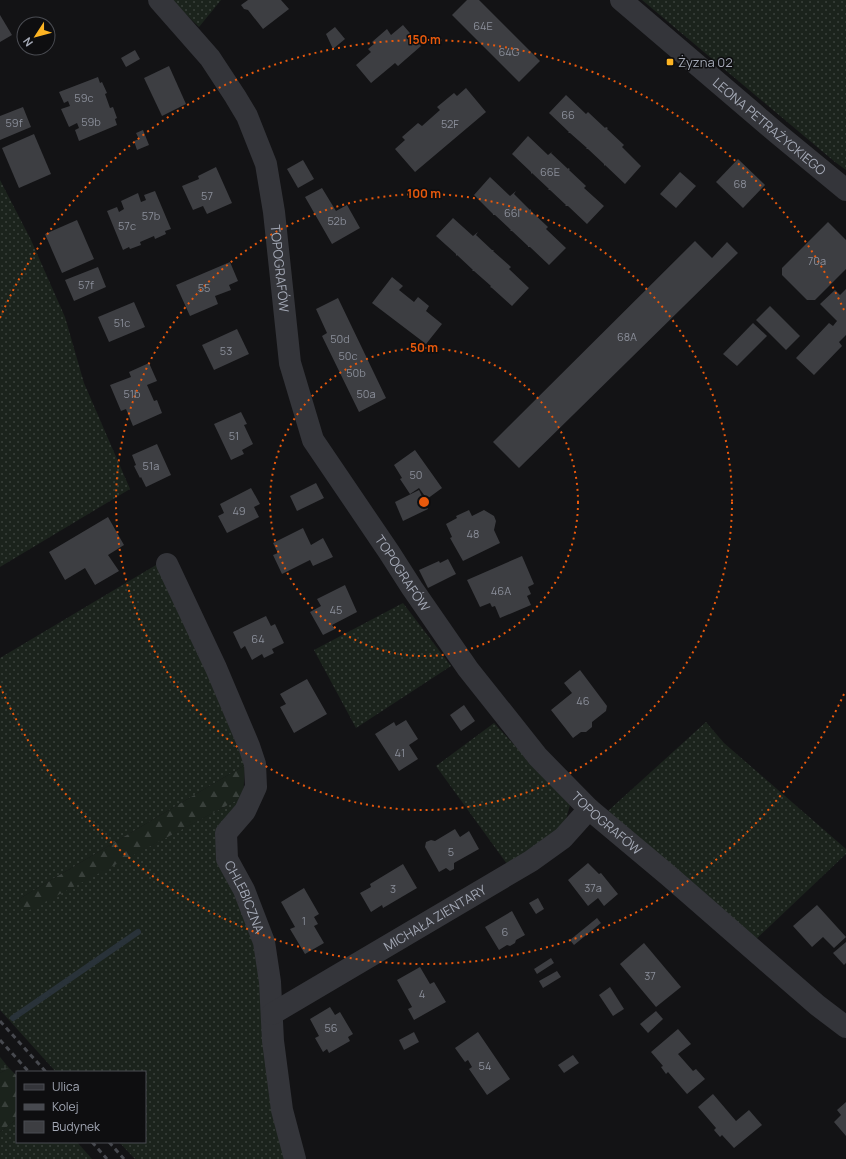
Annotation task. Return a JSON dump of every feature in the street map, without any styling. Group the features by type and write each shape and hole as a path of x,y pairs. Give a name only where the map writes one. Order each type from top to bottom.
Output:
{"street":[{"name":"TOPOGRAFÓW","path":"159,0 210,58 247,116 266,164 274,212 290,363 313,440 412,588 468,669 538,757 589,810 669,876 817,1005 846,1027"},
{"name":"LEONA PETRAŻYCKIEGO","path":"621,0 846,190"},
{"name":"CHLEBICZNA","path":"167,564 216,668 249,746 255,764 256,787 245,811 226,833 227,859 244,890 264,942 270,982 272,1041 282,1110 295,1159"},
{"name":"MICHAŁA ZIENTARY","path":"272,1014 530,861 563,838 589,810"}],"green space":[{"path":"171,0 221,0 199,27"},
{"path":"642,0 846,0 846,170 835,162"},
{"path":"0,180 31,240 65,317 84,383 130,489 0,567"},
{"path":"161,562 245,765 19,899 26,911 243,797 218,832 259,947 289,1159 135,1159 120,1143 146,1143 146,1071 55,1071 0,1010 0,658"},
{"path":"403,603 451,666 356,728 314,650"},
{"path":"706,722 724,743 846,849 846,854 754,941 608,811"},
{"path":"494,723 570,805 565,823 541,845 507,864 436,766"},
{"path":"245,765 243,797 26,912 19,899"},
{"path":"0,1057 9,1068 0,1073"},
{"path":"9,1068 16,1075 16,1120 0,1132 0,1073"},
{"path":"16,1120 16,1143 78,1143 92,1159 0,1159 0,1132"}],"building":[{"path":"248,0 281,0 289,9 263,29 248,10 244,9 241,5"},
{"path":"467,0 479,0 540,61 519,82 452,15"},
{"path":"0,15 12,35 0,42"},
{"path":"403,25 421,46 398,66 395,63 371,83 356,65 371,52 368,49 374,44 372,42 387,29 391,35"},
{"path":"335,27 345,39 333,49 326,34"},
{"path":"135,50 140,59 126,67 121,58"},
{"path":"169,66 186,104 162,116 144,78"},
{"path":"98,77 107,93 105,94 110,108 113,107 117,118 115,119 117,125 79,141 75,130 79,128 77,123 69,127 61,109 70,106 68,101 64,103 59,92"},
{"path":"466,88 486,112 415,172 395,149 405,140 402,137 418,123 422,126 440,110 437,107 454,93 457,96"},
{"path":"566,95 586,114 588,112 605,128 608,128 607,129 624,145 622,147 641,166 625,184 605,165 604,166 604,164 588,149 586,149 587,148 570,133 568,133 569,132 549,113"},
{"path":"23,107 31,127 0,140 0,116"},
{"path":"143,130 149,145 137,150 134,141 139,139 136,133"},
{"path":"34,134 51,174 19,188 2,148"},
{"path":"528,136 548,155 553,151 551,153 568,169 570,169 569,170 586,186 584,188 604,206 587,224 568,206 565,206 566,205 550,190 548,190 549,189 532,173 531,174 531,172 512,154"},
{"path":"738,159 765,185 743,208 716,182"},
{"path":"303,160 314,179 298,188 287,169"},
{"path":"216,167 232,203 207,214 203,206 193,210 182,186 199,179 198,176"},
{"path":"680,172 696,186 676,208 660,194"},
{"path":"490,177 510,196 516,191 514,194 530,210 531,209 531,211 548,227 546,229 566,248 549,265 512,231 510,231 511,230 495,215 493,215 474,195"},
{"path":"322,188 336,211 347,205 360,228 332,244 305,197"},
{"path":"155,191 171,229 165,231 166,234 155,239 154,236 140,242 141,245 130,249 129,247 123,250 107,211 117,207 119,212 124,209 121,201 138,193 141,202 146,200 144,195"},
{"path":"453,218 473,236 478,232 476,235 511,267 509,269 529,288 512,306 474,271 472,271 473,270 436,236"},
{"path":"77,220 94,259 62,273 45,234"},
{"path":"828,222 846,240 846,269 815,300 807,300 782,275 782,268"},
{"path":"695,241 712,258 727,242 738,253 519,468 493,442"},
{"path":"230,262 238,281 229,285 231,290 215,296 218,304 190,316 176,285"},
{"path":"98,267 106,287 74,301 65,280"},
{"path":"392,277 403,286 399,290 414,302 418,297 429,306 426,311 442,324 426,344 372,303"},
{"path":"846,289 846,335 839,342 842,346 814,375 796,358 829,323 833,326 837,321 820,304 835,290 840,295"},
{"path":"338,298 386,398 359,412 322,336 327,333 316,309"},
{"path":"134,302 145,327 109,342 98,317"},
{"path":"770,306 800,336 786,350 756,320"},
{"path":"753,323 767,336 737,366 723,354"},
{"path":"237,329 249,354 214,370 202,345"},
{"path":"149,363 157,381 147,385 154,401 157,400 162,413 133,426 126,409 121,411 110,385 131,377 129,372"},
{"path":"241,412 247,424 244,425 253,444 242,450 244,454 231,460 214,424"},
{"path":"157,444 171,475 146,487 134,466 136,465 132,455"},
{"path":"415,450 442,488 427,499 419,488 410,494 400,479 402,478 394,465"},
{"path":"316,483 324,498 297,511 290,496"},
{"path":"251,488 260,504 254,507 259,517 227,533 218,516 224,513 220,504"},
{"path":"419,490 428,509 403,521 395,502"},
{"path":"469,510 472,516 484,510 494,516 496,521 494,530 500,543 463,561 450,538 452,537 446,524 457,518 456,516"},
{"path":"108,517 124,545 108,555 119,571 95,585 85,568 65,580 49,552"},
{"path":"303,528 311,545 323,538 333,557 313,566 310,560 282,574 273,555 278,553 273,543"},
{"path":"522,556 534,584 528,587 531,594 527,596 531,605 500,618 495,606 492,607 490,603 480,607 467,580"},
{"path":"448,559 456,574 428,588 419,570 439,561 440,563"},
{"path":"345,585 357,612 332,625 335,629 323,635 310,612 321,606 317,599"},
{"path":"266,616 271,626 275,624 284,643 272,649 274,653 264,658 262,654 252,660 245,646 241,649 233,632"},
{"path":"580,670 607,706 606,711 592,722 592,727 586,732 581,732 573,738 551,710 572,693 564,683"},
{"path":"307,679 327,714 294,733 280,707 286,704 280,694"},
{"path":"464,705 475,721 461,731 450,715"},
{"path":"406,720 418,739 409,745 418,759 399,771 375,734 394,722 396,726"},
{"path":"455,829 460,837 469,831 479,849 454,863 454,869 450,871 446,868 439,872 425,847 426,842 431,840 435,841"},
{"path":"588,863 599,874 601,873 618,894 604,906 598,898 588,906 568,880"},
{"path":"403,864 417,888 383,908 382,905 371,912 360,893 371,887 370,884"},
{"path":"304,888 319,914 314,917 318,924 314,926 324,943 305,954 290,929 295,927 281,902"},
{"path":"538,898 544,909 536,914 529,903"},
{"path":"817,905 846,937 834,948 823,937 812,947 793,926"},
{"path":"512,911 525,935 516,940 515,943 510,946 507,945 499,950 485,927"},
{"path":"597,918 601,923 574,945 570,940"},
{"path":"846,942 846,963 844,965 833,953"},
{"path":"644,943 681,987 656,1007 620,964"},
{"path":"551,958 554,963 537,974 534,969"},
{"path":"420,967 430,984 434,982 446,1002 414,1020 408,1009 412,1007 397,980"},
{"path":"557,971 561,977 543,988 539,981"},
{"path":"610,987 624,1009 613,1016 599,995"},
{"path":"330,1007 335,1015 340,1012 353,1034 348,1037 350,1041 329,1053 327,1049 323,1052 315,1038 319,1036 310,1019"},
{"path":"656,1011 663,1019 648,1033 640,1024"},
{"path":"678,1029 691,1044 678,1054 693,1071 696,1069 705,1079 687,1094 668,1072 666,1074 661,1067 663,1066 651,1052"},
{"path":"414,1032 419,1042 404,1050 399,1040"},
{"path":"478,1032 510,1079 487,1095 469,1069 472,1067 468,1060 465,1062 455,1048"},
{"path":"573,1055 579,1063 564,1073 558,1065"},
{"path":"713,1094 736,1121 749,1110 762,1125 734,1148 722,1135 720,1137 714,1130 716,1128 698,1107"},
{"path":"846,1102 846,1136 834,1122 841,1115 837,1110"}],"waterway":[{"path":"13,1018 138,932"}],"railway":[{"path":"0,1021 45,1071"},
{"path":"0,1040 28,1071"},
{"path":"93,1143 107,1159"},
{"path":"110,1143 124,1159"}],"place":[{"name":"Żyzna 02","path":"670,62"}]}
